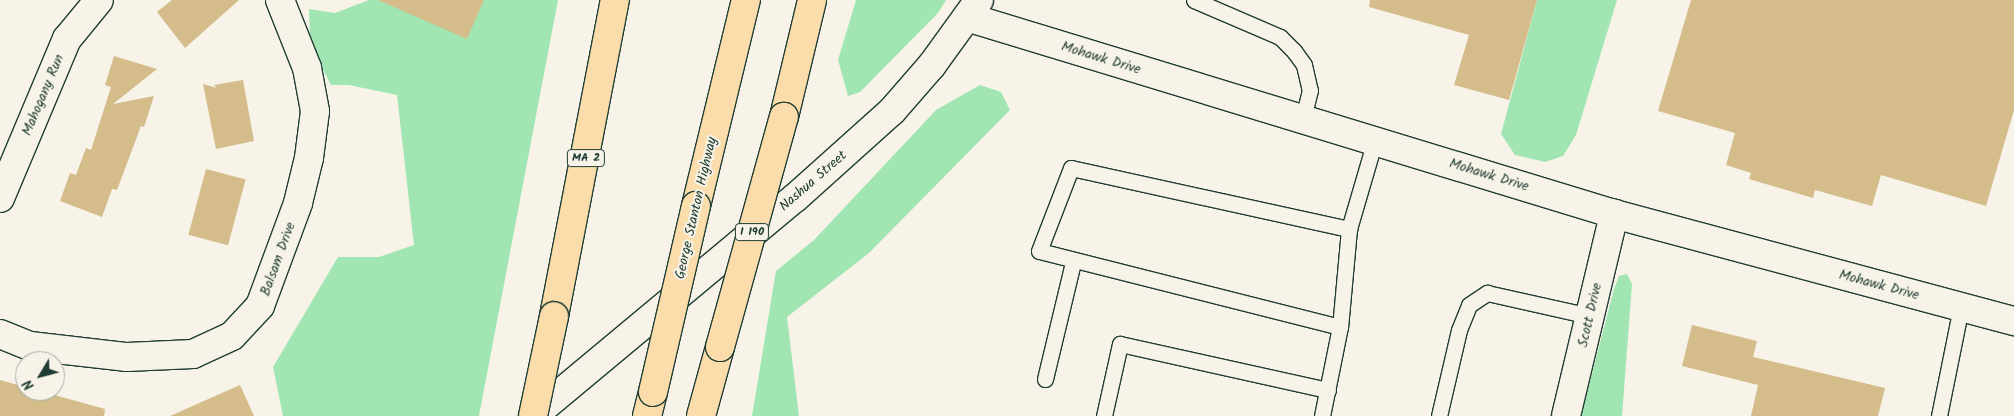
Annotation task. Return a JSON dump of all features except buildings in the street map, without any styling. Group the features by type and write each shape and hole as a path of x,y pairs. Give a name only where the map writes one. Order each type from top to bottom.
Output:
{"highway":[{"name":"MA 2","path":"533,416 615,0"},
{"name":"George Stanton Highway","path":"650,404 746,0"},
{"name":"I 190","path":"701,416 784,117 812,0"}],"street":[{"name":"Mahogany Run","path":"0,198 68,39 99,0"},
{"name":"Balsam Drive","path":"0,334 30,346 127,357 194,354 232,336 260,306 298,203 309,158 315,110 307,68 280,0"},
{"name":"Mohawk Drive","path":"973,9 1302,118 1614,214 2014,321"},
{"name":"Nashua Street","path":"533,416 795,198 892,111 973,9"},
{"name":"Scott Drive","path":"1566,416 1614,214"}],"lane":[{"path":"1194,0 1280,37 1294,51 1304,66 1310,90 1302,118"},
{"path":"1322,416 1340,327 1349,229 1376,140"},
{"path":"1340,327 1073,262 1039,251 1071,168 1349,229"},
{"path":"1045,379 1073,262"},
{"path":"1439,416 1459,330 1470,305 1487,293 1590,316"},
{"path":"1939,416 1961,307"},
{"path":"1104,416 1120,344 1328,390"}],"green space":[{"path":"369,0 558,0 479,416 283,416 273,367 338,257 379,257 414,245 397,95 349,85 331,85 310,45 309,9 335,13"},
{"path":"856,0 946,0 938,13 860,92 848,96 838,60"},
{"path":"1537,0 1617,0 1576,135 1563,156 1545,162 1515,155 1501,134"},
{"path":"980,85 1001,92 1010,110 869,253 787,317 799,416 752,416 776,271 814,240 936,110"},
{"path":"1627,274 1632,284 1622,416 1581,416 1614,289 1619,276"}]}
